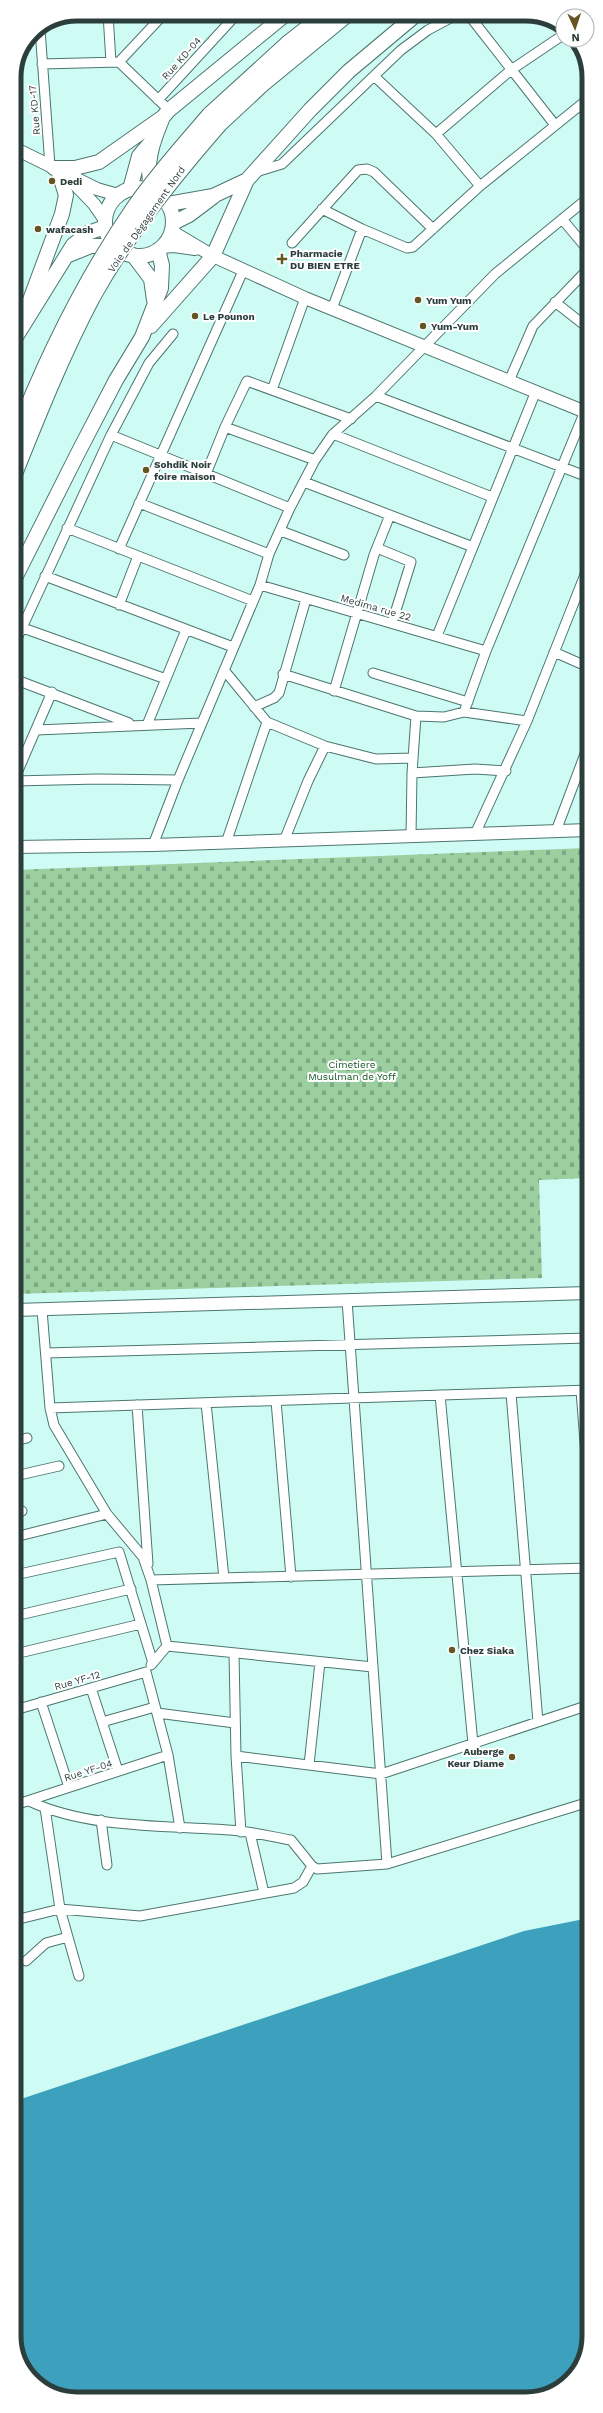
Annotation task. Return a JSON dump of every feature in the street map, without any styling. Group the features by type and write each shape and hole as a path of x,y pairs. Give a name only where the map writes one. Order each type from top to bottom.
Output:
{"highway":[{"name":"Voie de Dégagement Nord","path":"21,425 42,373 64,326 111,243 153,184 214,119 290,42 317,21"},
{"name":"Voie de Dégagement Nord","path":"21,456 52,378 93,296 122,248 214,119 263,83 338,21"}],"main road":[{"path":"21,324 62,214 66,195 56,169 75,168 99,162 166,113 278,21"},
{"path":"142,337 211,255 252,176 310,110 349,71 409,21"},
{"path":"166,113 153,141 148,168 152,190 168,204 172,227"},
{"path":"130,189 139,156 153,141"},
{"path":"21,566 82,444 116,380 142,337 155,307 162,276 160,249 172,227 213,196 252,176"},
{"path":"114,246 105,223 108,206 118,195 130,189 152,190"},
{"path":"168,204 213,196"},
{"path":"21,325 73,245 82,237 105,223"},
{"path":"66,256 91,246 114,246 133,255 147,255 160,249"},
{"path":"133,255 151,279 155,307"}],"street":[{"path":"109,21 115,62 158,100 166,113"},
{"path":"42,64 115,62 157,21"},
{"name":"Rue KD-04","path":"158,100 231,21"},
{"path":"252,176 282,164 401,50 428,30 445,21"},
{"path":"473,21 510,70 555,125"},
{"name":"Rue KD-17","path":"40,34 42,64 56,169"},
{"path":"436,134 510,70 555,41"},
{"path":"374,77 436,134 480,186"},
{"path":"322,208 362,229 407,248 417,245 480,186 582,104"},
{"path":"21,152 97,189 118,195"},
{"path":"56,169 94,204 105,223"},
{"path":"292,243 322,208 358,170 367,169 374,172 433,229"},
{"path":"153,845 201,723 260,585 268,554 281,531 290,508 315,460 333,434 376,396 495,274 582,203"},
{"path":"562,219 582,243"},
{"path":"172,227 211,255"},
{"path":"332,309 362,229"},
{"path":"160,249 189,248 211,255 243,271 305,298 582,410"},
{"path":"119,549 243,271"},
{"path":"509,381 528,334 555,302 582,275"},
{"path":"272,390 305,298"},
{"path":"555,302 582,323"},
{"path":"21,633 45,576 111,435 148,363 173,334"},
{"path":"206,474 225,427 247,381 351,419"},
{"path":"437,636 536,391"},
{"path":"376,396 582,475"},
{"path":"464,712 486,651 582,422"},
{"path":"225,427 315,460"},
{"path":"333,434 492,497"},
{"path":"111,435 290,508"},
{"path":"304,482 473,546"},
{"path":"139,503 268,554"},
{"path":"334,691 376,548 390,515"},
{"path":"67,528 253,601"},
{"path":"281,531 344,555"},
{"path":"376,548 411,562 392,623"},
{"path":"119,605 138,556"},
{"path":"45,576 233,647"},
{"path":"475,834 506,771 582,582"},
{"name":"Medima rue 22","path":"260,585 486,651"},
{"path":"254,707 274,698 279,693 283,674 306,599"},
{"path":"24,628 166,679"},
{"path":"147,725 186,630"},
{"path":"554,652 582,664"},
{"path":"224,670 267,722 325,746 376,759 413,758"},
{"path":"373,673 468,702"},
{"path":"283,674 416,716 444,717 464,712 527,721"},
{"path":"21,681 52,692 132,725"},
{"path":"21,765 52,692"},
{"path":"411,836 412,773 416,716"},
{"path":"226,843 267,722"},
{"path":"37,730 201,723"},
{"path":"284,841 308,781 325,746"},
{"path":"556,831 582,762"},
{"path":"412,773 475,769 506,771"},
{"path":"21,781 98,779 178,780"},
{"path":"21,847 226,843 582,830"},
{"path":"21,1310 582,1292"},
{"path":"347,1300 387,1864"},
{"path":"42,1310 50,1408 54,1425 107,1514 143,1557 150,1577 167,1646"},
{"path":"46,1353 582,1338"},
{"path":"50,1408 582,1390"},
{"path":"512,1393 538,1722"},
{"path":"440,1395 473,1744"},
{"path":"276,1401 291,1576"},
{"path":"206,1403 224,1578"},
{"path":"138,1405 150,1577"},
{"path":"21,1440 27,1438"},
{"path":"21,1475 59,1466"},
{"path":"21,1536 107,1514"},
{"path":"21,1574 119,1552 153,1663"},
{"path":"150,1577 224,1578 582,1568"},
{"path":"21,1615 130,1589"},
{"path":"21,1653 141,1624"},
{"path":"167,1646 373,1667"},
{"path":"167,1646 146,1672 168,1755 180,1828"},
{"path":"234,1653 236,1756 241,1832"},
{"path":"309,1765 320,1662"},
{"name":"Rue YF-12","path":"21,1708 146,1672"},
{"path":"91,1688 118,1772"},
{"path":"41,1702 69,1787"},
{"path":"236,1756 381,1774 582,1707"},
{"path":"102,1722 156,1710 235,1723"},
{"name":"Rue YF-04","path":"21,1803 168,1755"},
{"path":"21,1803 101,1820 180,1828 241,1832 291,1840 312,1866 317,1868 387,1864 582,1804"},
{"path":"46,1808 60,1909 79,1976"},
{"path":"101,1820 107,1865"},
{"path":"250,1833 264,1893"},
{"path":"21,1919 60,1909 140,1916 300,1885 312,1866"},
{"path":"26,1961 46,1943 68,1937"}],"green space":[{"name":"Cimetiere Musulman de Yoff","path":"582,848 582,1178 539,1180 542,1278 21,1294 21,870"}],"water":[{"path":"582,1919 582,2336 579,2354 566,2376 547,2388 526,2392 73,2392 56,2388 40,2378 25,2357 21,2336 21,2099 524,1931"}],"place":[{"name":"Dedi","path":"52,181"},
{"name":"wafacash","path":"38,229"},
{"name":"Pharmacie DU BIEN ETRE","path":"282,259"},
{"name":"Yum Yum","path":"418,300"},
{"name":"Le Pounon","path":"195,316"},
{"name":"Yum-Yum","path":"423,326"},
{"name":"Sohdik Noir foire maison","path":"146,470"},
{"name":"Chez Siaka","path":"452,1650"},
{"name":"Auberge Keur Diame","path":"512,1757"}]}
